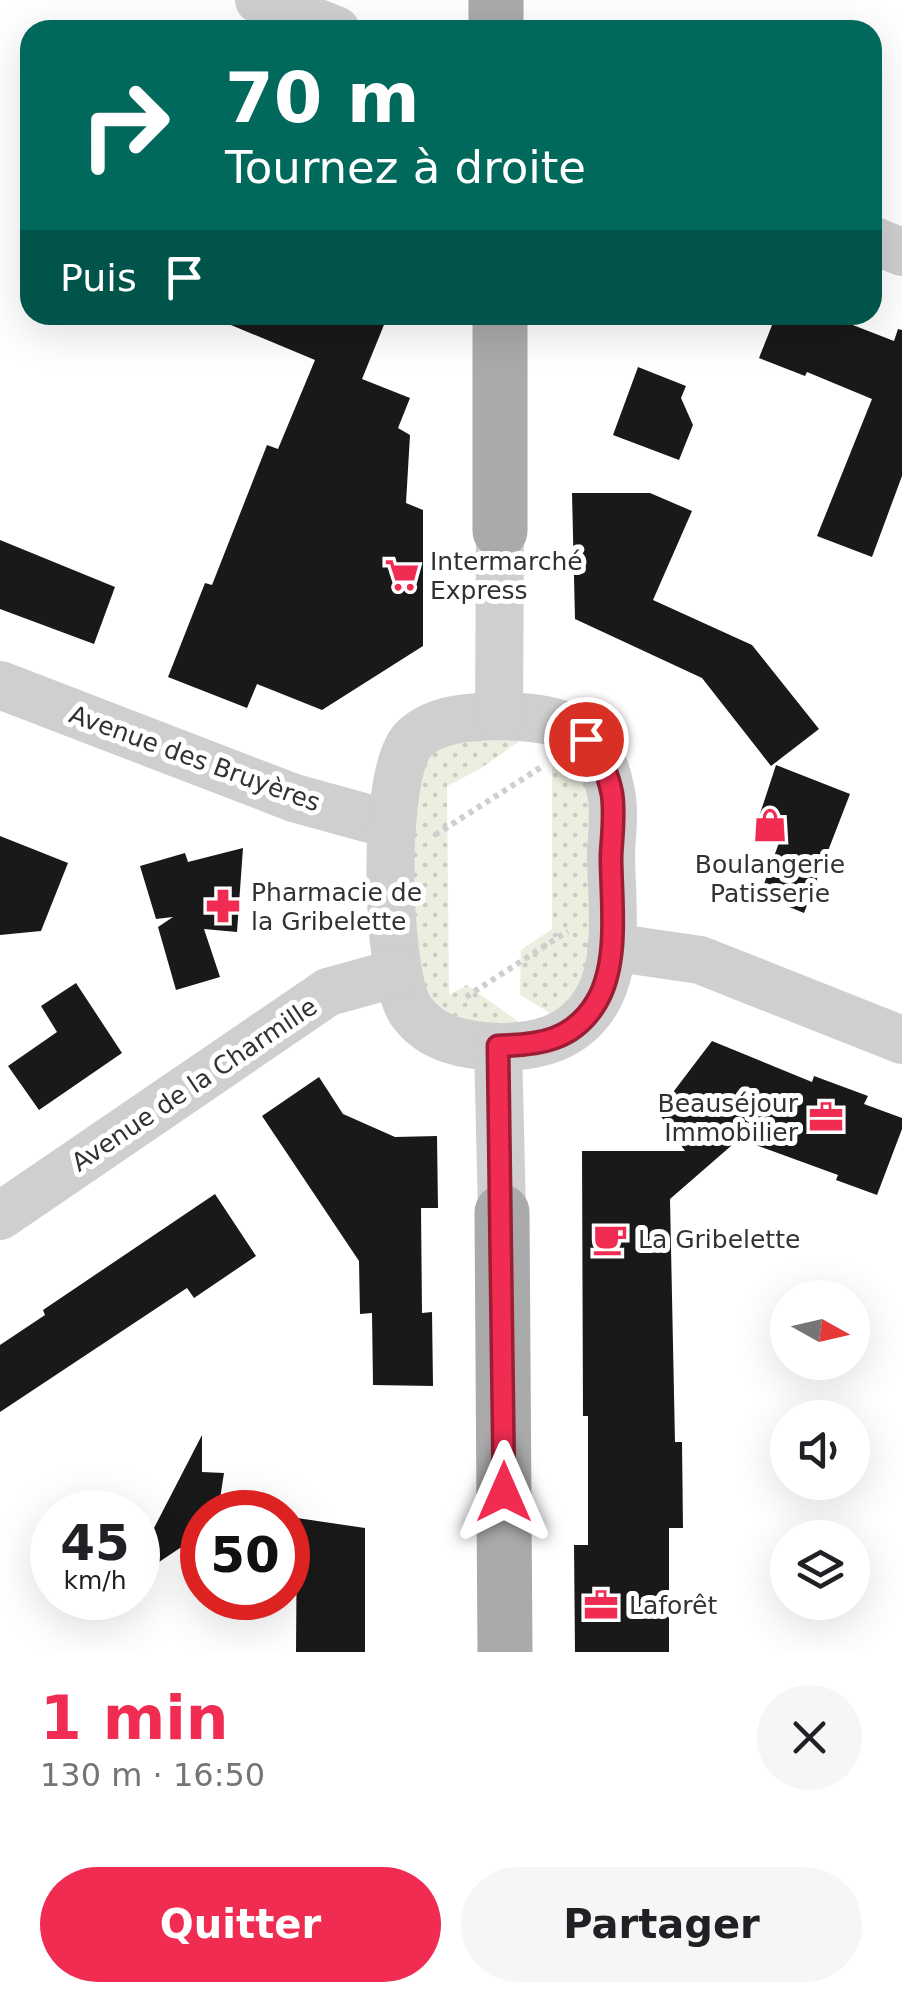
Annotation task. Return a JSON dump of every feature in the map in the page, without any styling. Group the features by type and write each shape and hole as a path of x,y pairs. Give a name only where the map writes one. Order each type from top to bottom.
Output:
{"main road":[{"path":"500,325 500,532"},
{"path":"502,1212 505,1652"}],"street":[{"path":"259,0 310,20"},
{"path":"500,532 500,716"},
{"name":"Avenue des Bruyères","path":"0,685 294,798 392,844"},
{"path":"536,718 568,727 586,739 602,760 612,796 611,925 598,1000 565,1034 542,1045 498,1046 445,1038 411,1012 397,973 392,844 400,760 411,741 450,720 536,718"},
{"path":"611,925 902,1040"},
{"name":"Avenue de la Charmille","path":"0,1216 328,992 397,973"},
{"path":"498,1046 502,1212"}],"path":[{"path":"392,844 586,739"},
{"path":"424,1025 611,925"}],"shaded area":[{"path":"533,732 447,786 449,995 467,985 530,1030 503,1031 438,1015 410,968 417,763 448,739"},
{"path":"570,750 590,785 595,964 560,1019 520,995 521,950 552,929 552,768 556,758"}],"building":[{"path":"231,325 384,325 362,379 410,398 398,428 410,435 406,503 423,510 423,646 322,710 257,684 247,708 168,677 205,583 212,585 267,445 278,449 315,360"},
{"path":"772,325 853,325 894,341 898,329 902,330 902,476 872,557 817,536 872,399 807,372 805,376 759,358"},
{"path":"638,367 686,386 681,398 693,425 679,460 613,435"},
{"path":"572,493 650,493 692,511 653,600 752,645 819,729 771,766 702,678 575,619"},
{"path":"0,540 115,587 94,644 0,609"},
{"path":"776,765 850,794 804,913 760,895 780,840 755,829"},
{"path":"0,836 68,863 41,931 0,935"},
{"path":"243,848 237,932 204,929 220,977 176,990 158,927 173,917 156,919 140,866 185,853 188,862"},
{"path":"76,983 122,1053 39,1110 8,1066 57,1032 41,1006"},
{"path":"712,1041 812,1082 814,1076 868,1096 864,1104 902,1118 902,1129 877,1195 836,1180 838,1175 739,1139 670,1199 675,1442 682,1442 683,1528 669,1528 669,1652 575,1652 574,1545 588,1545 588,1416 583,1416 582,1151 685,1151 658,1112"},
{"path":"319,1077 343,1114 395,1137 437,1136 438,1208 421,1208 422,1313 432,1312 433,1386 373,1385 372,1313 360,1314 359,1261 262,1116"},
{"path":"215,1194 256,1256 194,1298 187,1288 0,1412 0,1345 45,1315 43,1310"},
{"path":"202,1435 202,1472 224,1473 221,1490 180,1490 180,1548 160,1561 160,1516"},
{"path":"310,1520 365,1528 365,1652 296,1652 296,1620 310,1620"}],"place":[{"name":"Intermarché Express","path":"402,575"},
{"name":"Boulangerie Patisserie","path":"770,825"},
{"name":"Pharmacie de la Gribelette","path":"223,906"},
{"name":"Beauséjour Immobilier","path":"826,1117"},
{"name":"La Gribelette","path":"610,1239"},
{"name":"Laforêt","path":"601,1605"}],"route":[{"path":"504,1492 498,1046 542,1045 565,1034 598,1000 605,979 610,947 612,796 602,760 586,739"}]}
